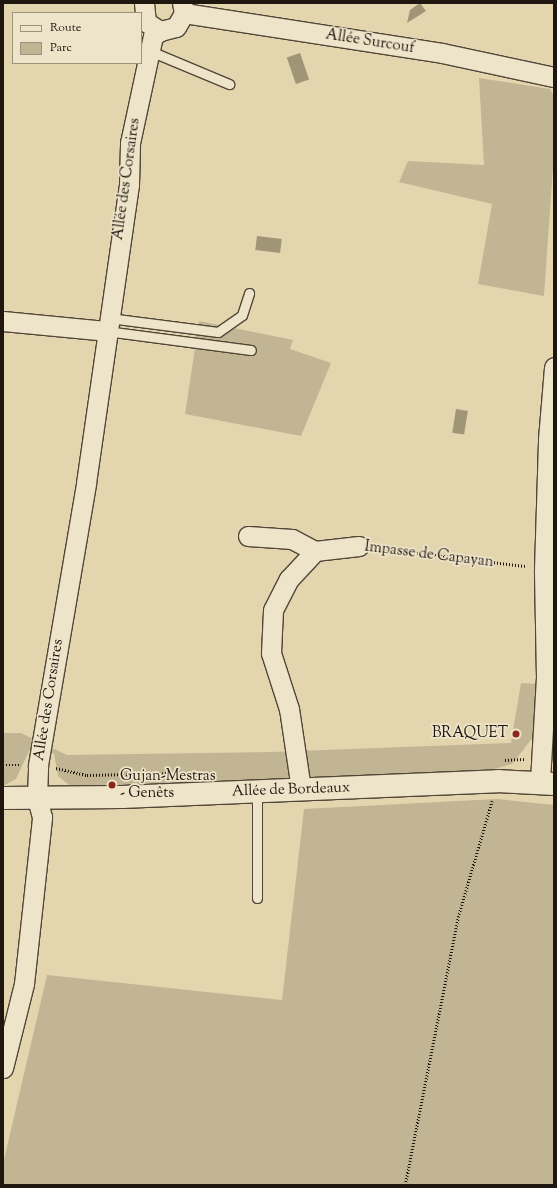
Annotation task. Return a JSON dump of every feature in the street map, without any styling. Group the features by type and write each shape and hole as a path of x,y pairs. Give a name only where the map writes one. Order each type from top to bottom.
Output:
{"main road":[{"name":"Allée de Bordeaux","path":"3,798 257,791 498,781 547,783"}],"street":[{"path":"144,3 146,22 160,30 176,27 183,8"},
{"name":"Allée Surcouf","path":"183,8 442,53 554,77"},
{"name":"Allée des Corsaires","path":"3,1068 24,984 42,817 37,798 38,765 86,483 107,324 129,185 131,138 153,36 160,30"},
{"path":"3,321 107,324"},
{"path":"547,783 544,569 554,367"},
{"path":"248,536 292,539 315,551 288,579 273,610 271,653 289,710 301,789"},
{"name":"Impasse de Capayan","path":"315,551 359,546"}],"lane":[{"path":"150,51 229,84"},
{"path":"107,324 218,332 242,315 249,293"},
{"path":"107,324 251,350"},
{"path":"257,791 257,898"}],"path":[{"name":"Impasse de Capayan","path":"359,546 544,569"},
{"path":"405,1185 458,917 498,781"}],"green space":[{"path":"479,78 550,89 554,96 554,153 544,296 478,284 492,204 399,182 408,161 484,165"},
{"path":"199,321 293,340 290,349 331,363 301,436 185,414"},
{"path":"521,683 554,685 554,742 552,738 534,736 512,764 494,769 316,782 73,788 58,776 54,753 30,749 16,779 3,786 3,733 21,733 67,755 271,752 511,743"},
{"path":"497,799 554,805 554,1185 3,1185 3,1164 47,975 282,1000 304,809"}],"shaded area":[{"path":"420,3 426,11 407,23 410,10"},
{"path":"300,53 309,79 296,84 287,58"},
{"path":"257,236 282,239 280,253 255,250"},
{"path":"456,409 468,411 464,435 452,433"}],"place":[{"name":"BRAQUET","path":"516,734"},
{"name":"Gujan-Mestras - Genêts","path":"112,785"}]}
